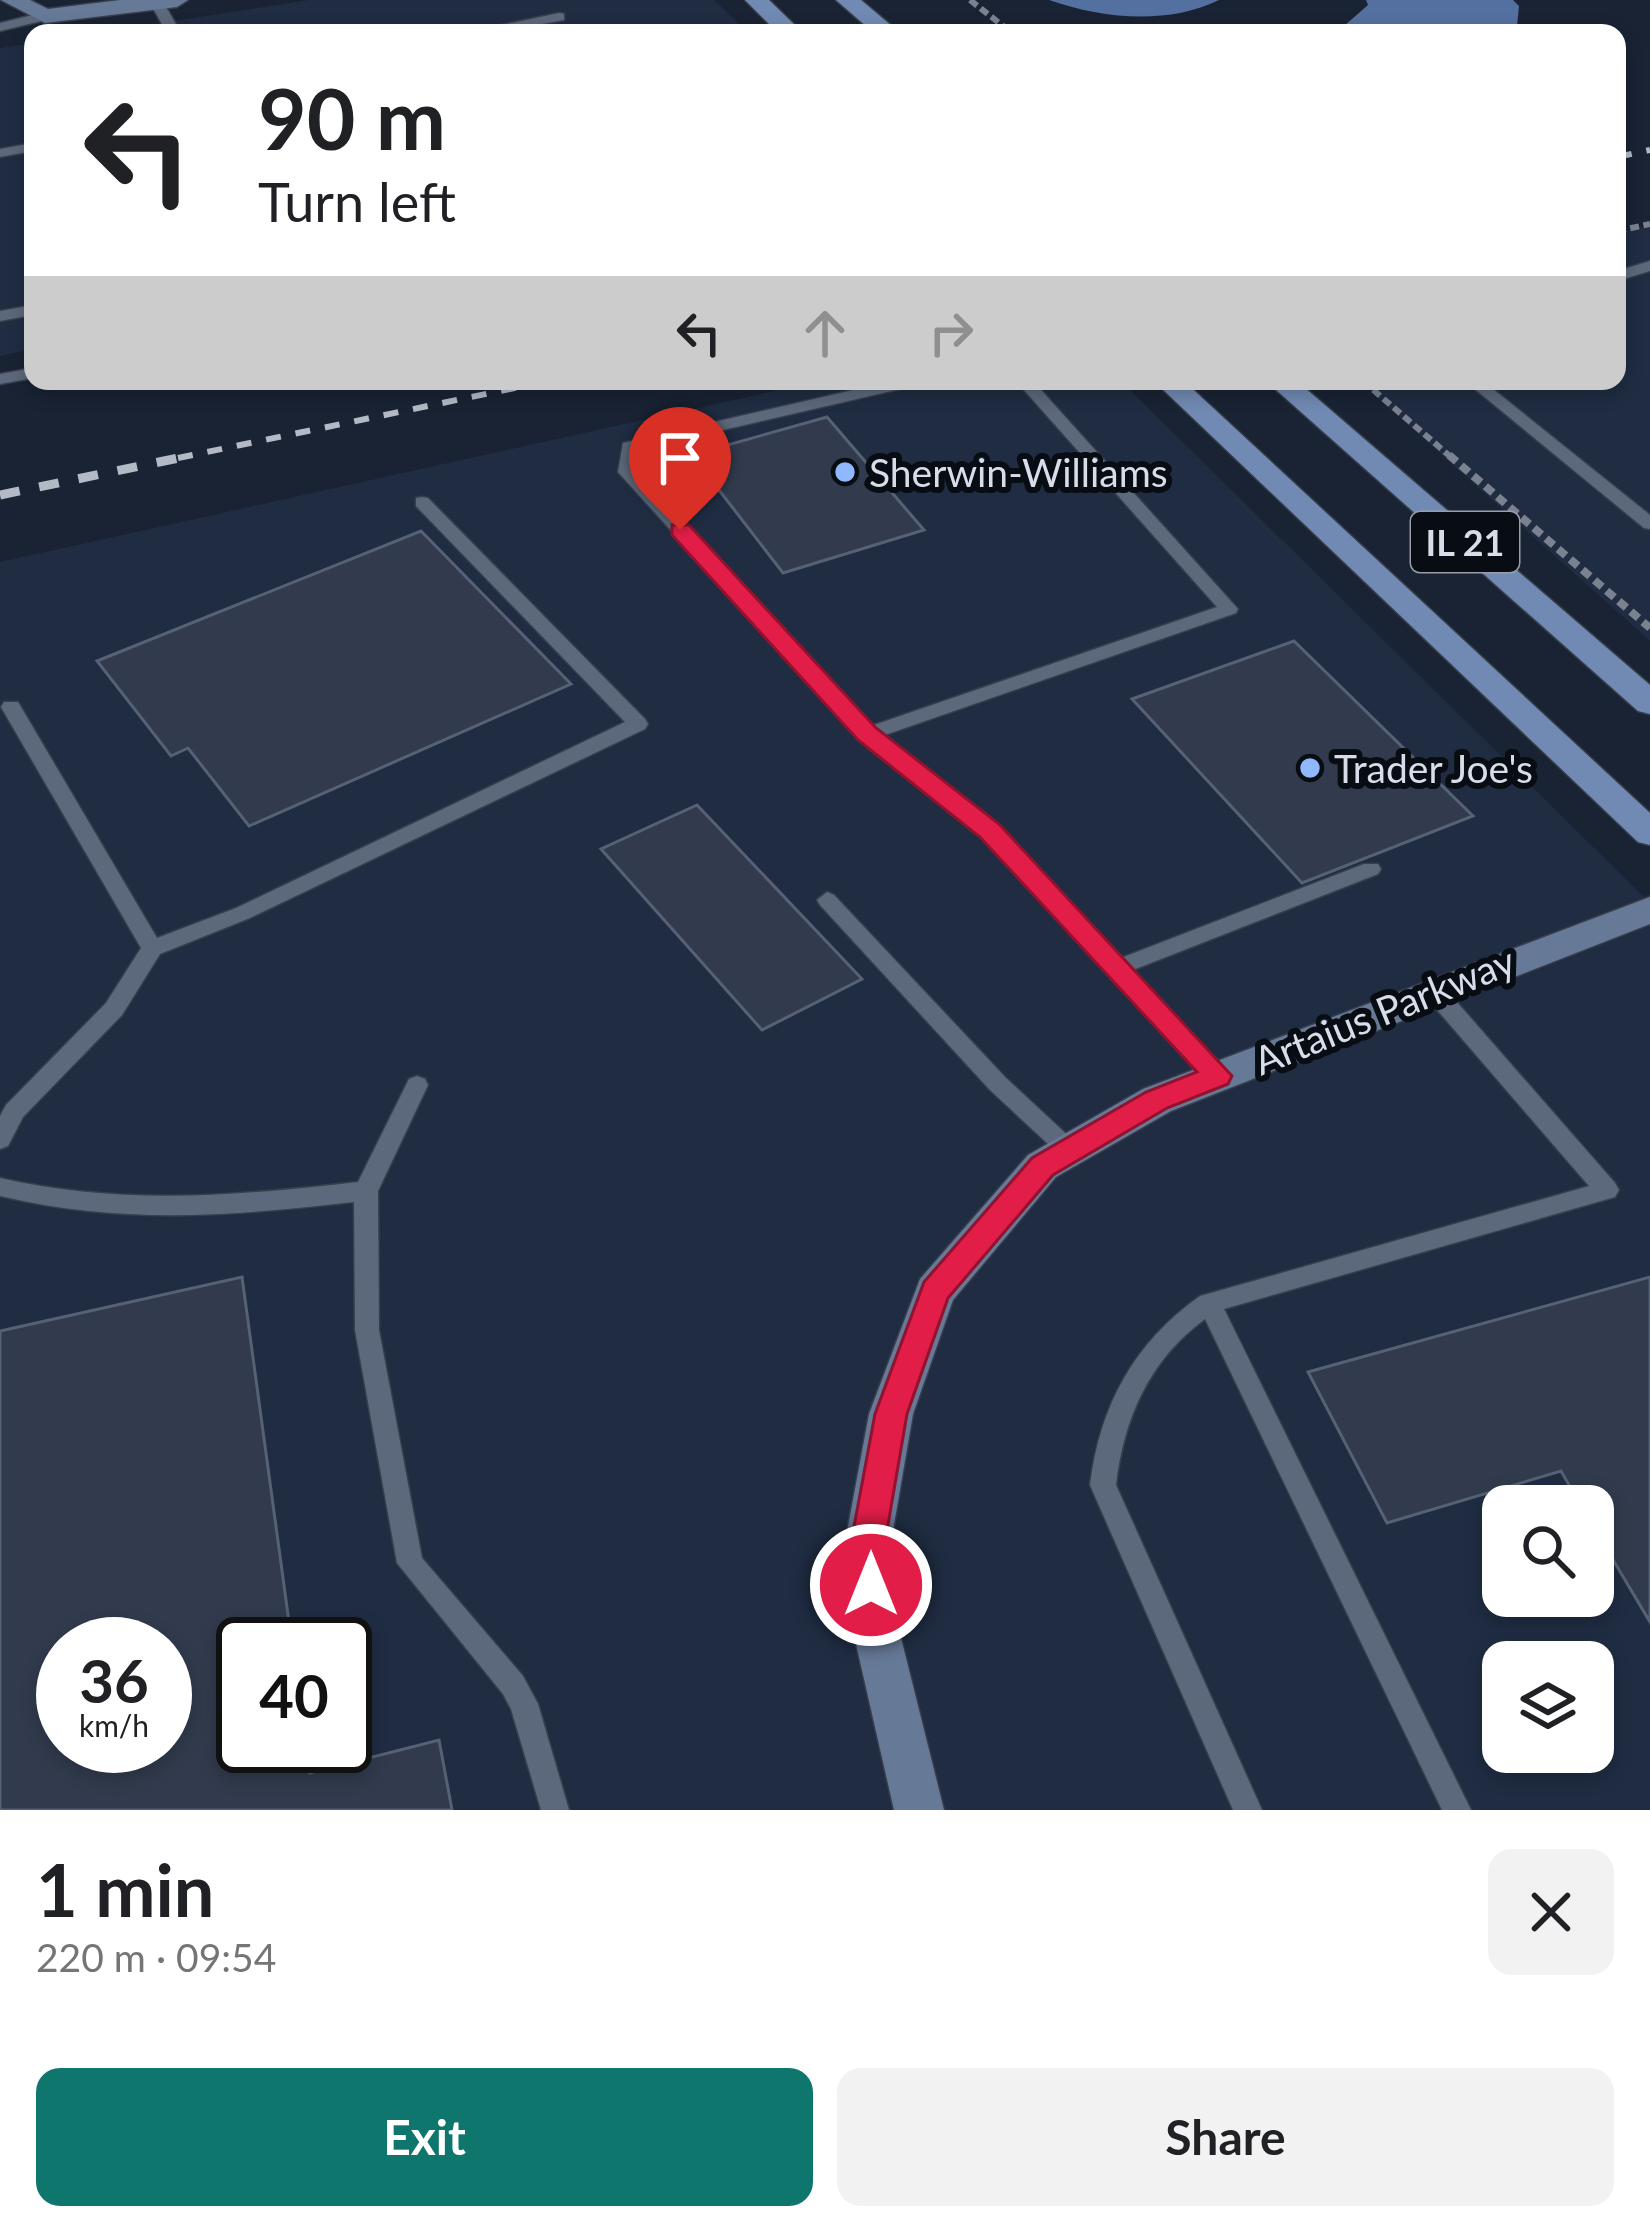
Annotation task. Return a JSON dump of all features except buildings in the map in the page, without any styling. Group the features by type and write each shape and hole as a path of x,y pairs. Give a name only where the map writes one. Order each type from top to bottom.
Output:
{"main road":[{"path":"756,0 781,24"},
{"path":"847,0 877,24"},
{"name":"IL 21","path":"1178,390 1650,833"},
{"name":"IL 21","path":"1290,390 1650,703"}],"street":[{"path":"12,0 44,16 167,2"},
{"name":"Artaius Parkway","path":"919,1810 874,1622 867,1548 891,1414 935,1292 1042,1166 1156,1100 1650,910"}],"lane":[{"path":"547,0 565,24"},
{"path":"0,27 44,16"},
{"path":"521,24 560,17"},
{"path":"874,390 629,447 627,472 867,734 989,830 1218,1076"},
{"path":"867,734 1229,609 1032,390"},
{"path":"1483,390 1650,524"},
{"path":"0,1141 14,1112 114,1009 152,948 243,913 638,724 422,502"},
{"path":"11,707 152,948"},
{"path":"1117,968 1371,868"},
{"path":"827,900 998,1084 1070,1150"},
{"path":"1248,1810 1103,1485 1106,1448 1124,1395 1178,1323 1209,1303 1607,1190 1434,991"},
{"path":"417,1084 366,1191 368,1330 410,1563 513,1685 524,1704 555,1810"},
{"path":"0,1187 67,1206 202,1209 366,1191"},
{"path":"1209,1303 1456,1810"}],"path":[{"path":"970,0 1001,24"},
{"path":"1373,390 1650,628"}],"shaded area":[{"path":"309,0 714,0 739,24 154,24"},
{"path":"24,44 24,351 0,356 0,48"},
{"path":"1650,226 1650,641 1369,390 1626,390 1626,231"},
{"path":"778,390 1130,390 1650,903 1650,1810 0,1810 0,562"}],"water":[{"path":"1049,0 1219,0 1179,13 1135,16 1091,12"},
{"path":"1366,0 1513,0 1519,6 1517,24 1346,24 1368,5"}],"railway":[{"path":"1626,155 1650,150"},
{"path":"178,458 505,390"},
{"path":"0,495 193,455"}],"place":[{"name":"Sherwin-Williams","path":"845,472"},
{"name":"Trader Joe's","path":"1310,768"}],"route":[{"path":"680,530 867,734 989,830 1218,1076 1156,1100 1042,1166 935,1292 891,1414 867,1548 871,1585"}]}
